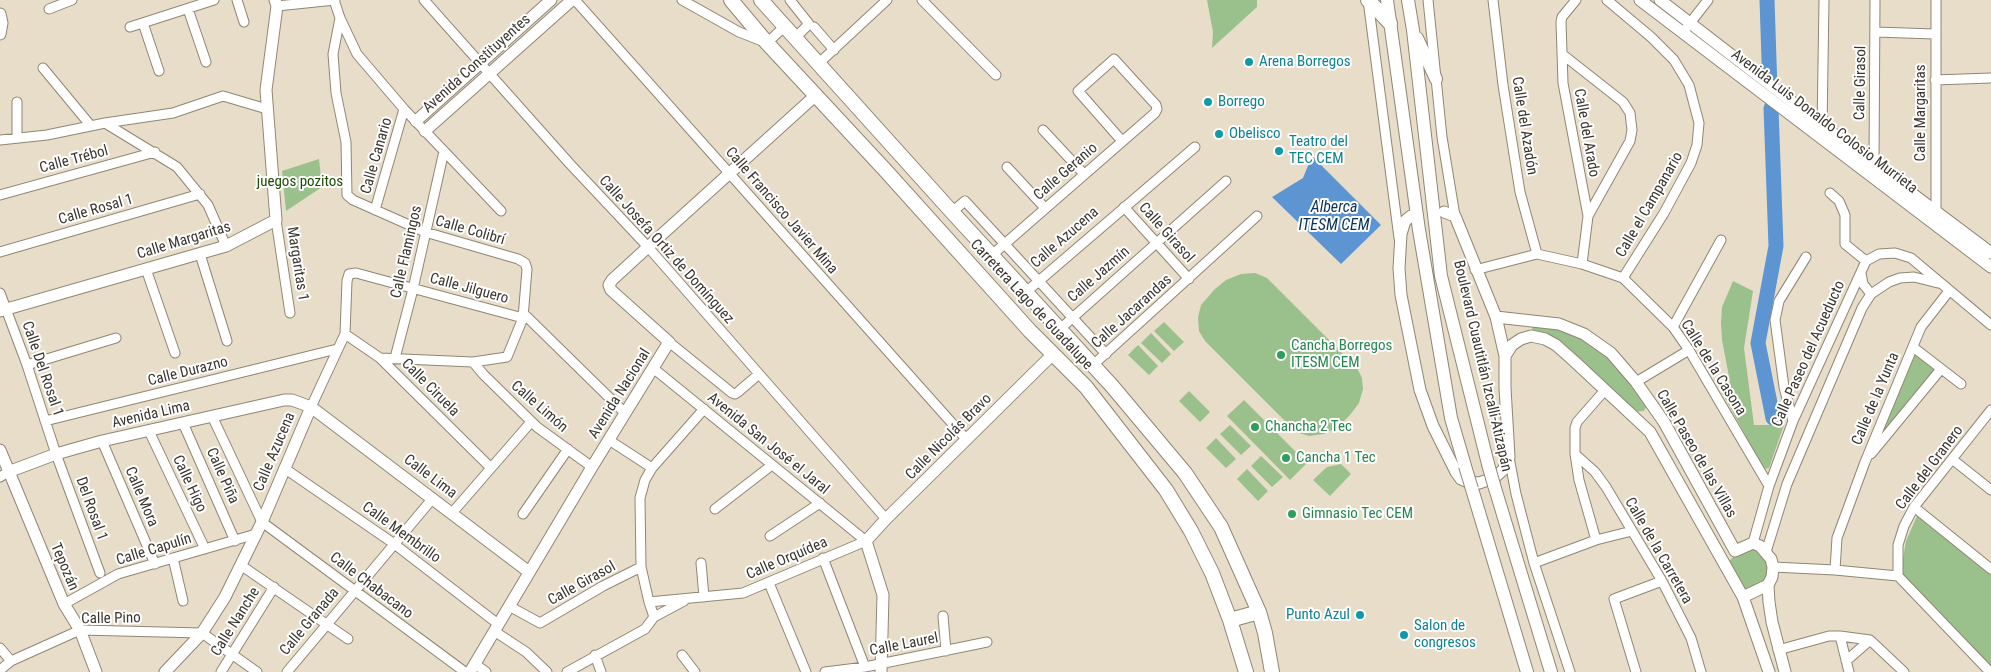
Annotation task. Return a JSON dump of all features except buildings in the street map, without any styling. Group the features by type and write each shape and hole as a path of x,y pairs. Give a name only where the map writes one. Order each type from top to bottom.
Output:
{"main road":[{"name":"Carretera Lago de Guadalupe","path":"731,0 767,43 1030,331 1086,387 1166,490 1191,531 1212,573 1230,620 1246,672"},
{"name":"Carretera Lago de Guadalupe","path":"762,0 952,212 1128,404 1204,499 1221,527 1259,612 1272,672"},
{"path":"1368,0 1390,23"},
{"path":"1387,0 1419,230 1451,418 1527,672"},
{"name":"Boulevard Cuautitlán Izcalli-Atizapán","path":"1408,0 1441,276 1488,464 1551,672"},
{"path":"1413,30 1436,78"},
{"path":"1030,331 1047,315"},
{"path":"1436,328 1442,336 1451,333 1454,328"},
{"path":"1230,620 1259,612"}],"street":[{"path":"49,8 72,0"},
{"path":"130,27 214,0"},
{"path":"237,0 244,22"},
{"path":"276,220 266,90 276,3 334,0 340,18 357,54 404,109 501,211"},
{"name":"Calle Josefa Ortiz de Domínguez","path":"424,0 570,164 648,247 886,519"},
{"name":"Avenida Constituyentes","path":"416,121 551,0"},
{"name":"Avenida Constituyentes","path":"425,131 574,0"},
{"name":"Calle Francisco Javier Mina","path":"574,0 730,172 781,232 967,440"},
{"path":"682,0 738,32 767,43 785,26"},
{"path":"790,0 809,24 795,38"},
{"path":"922,0 996,75"},
{"path":"1368,0 1400,249"},
{"name":"Boulevard Cuautitlán Izcalli-Atizapán","path":"1428,0 1449,214 1496,317 1505,356 1509,457 1516,494 1534,563 1570,672"},
{"name":"Calle del Azadón","path":"1493,0 1503,85 1520,192 1537,254"},
{"name":"Calle del Arado","path":"1576,0 1562,17 1562,54 1563,83 1588,216 1582,264"},
{"name":"Calle el Campanario","path":"1606,0 1651,37 1674,60 1689,85 1699,123 1698,145 1691,163 1664,213 1623,278"},
{"name":"Avenida Luis Donaldo Colosio Murrieta","path":"1640,0 1682,33 1784,103 1822,126 1991,253"},
{"name":"Avenida Luis Donaldo Colosio Murrieta","path":"1660,0 1784,103 1822,139 1991,267"},
{"path":"1682,33 1708,0"},
{"path":"1822,139 1824,0"},
{"name":"Calle Girasol","path":"1874,165 1876,0"},
{"name":"Calle Margaritas","path":"1936,0 1936,226"},
{"path":"818,64 882,1"},
{"path":"188,9 206,62"},
{"path":"0,14 2,23 0,34"},
{"name":"Calle Colibrí","path":"340,18 333,54 336,93 346,142 346,190 348,195 353,200 425,232 518,259 524,263 527,269 523,315"},
{"path":"143,23 160,71"},
{"path":"814,28 834,50"},
{"path":"1875,32 1935,34"},
{"name":"Calle del Arado","path":"1562,54 1623,102 1630,113 1632,130 1630,141 1588,216"},
{"name":"Calle Geranio","path":"992,255 1122,141 1157,109 1156,105 1114,59 1078,92 1122,141"},
{"path":"43,68 91,126"},
{"path":"1935,80 1991,78"},
{"name":"Avenida Nacional","path":"472,668 669,342 611,290 609,285 612,280 816,95"},
{"path":"0,140 47,135 105,123 173,113 222,96 267,109"},
{"path":"17,102 17,138"},
{"name":"Calle Canario","path":"375,210 404,109"},
{"path":"105,123 177,167 208,205 226,246"},
{"path":"1043,130 1084,174"},
{"name":"Calle Azucena","path":"1026,292 1194,147"},
{"name":"Calle Flamingos","path":"395,358 413,289 444,151"},
{"name":"Calle Trébol","path":"0,195 155,152"},
{"path":"1007,166 1045,208"},
{"name":"Calle Jazmín","path":"1060,329 1226,181"},
{"path":"1830,193 1843,208 1845,215 1845,244 1866,261"},
{"name":"Calle Rosal 1","path":"0,252 200,194"},
{"path":"952,212 965,201 1106,354"},
{"name":"Calle Girasol","path":"1124,206 1188,279"},
{"name":"Calle Jacarandas","path":"1093,365 1257,216"},
{"path":"1411,216 1405,221 1401,234 1399,268 1401,295 1420,390 1434,426 1456,472 1461,479 1468,482 1479,483 1494,478 1503,470 1509,457"},
{"name":"Calle Margaritas","path":"3,310 226,246 276,220"},
{"name":"Margaritas 1","path":"276,220 290,313"},
{"path":"1673,328 1721,240"},
{"path":"200,254 227,341"},
{"name":"Calle de la Casona","path":"1475,270 1537,254 1582,264 1623,278 1673,328 1690,350 1769,486"},
{"name":"Calle Paseo del Acueducto","path":"1753,542 1769,486 1793,421 1866,261 1879,254 1903,254 1911,258 1991,325"},
{"path":"1793,421 1784,387 1775,320 1779,301 1806,257"},
{"path":"146,269 175,353"},
{"path":"1861,270 1863,284 1872,294"},
{"name":"Calle Jilguero","path":"349,274 356,273 413,289 523,315 625,413"},
{"name":"Calle Azucena","path":"164,672 202,634 242,566 345,334 346,280 349,274"},
{"name":"Calle Paseo del Acueducto","path":"1766,552 1787,484 1862,308 1872,294 1889,282 1900,278 1914,278 1940,284"},
{"name":"Calle de la Yunta","path":"1835,570 1837,538 1865,462 1921,327 1949,291"},
{"name":"Calle Del Rosal 1","path":"0,293 3,310 28,365 56,454"},
{"path":"380,358 473,362 507,357 523,315"},
{"name":"Calle Paseo de las Villas","path":"1496,317 1559,324 1584,334 1611,353 1636,382 1664,422 1735,551"},
{"path":"1505,356 1512,345 1521,339 1531,336 1529,329 1532,320"},
{"name":"Calle Ciruela","path":"345,334 380,358 491,468"},
{"name":"Calle Paseo de las Villas","path":"1531,336 1545,339 1556,345 1650,432 1743,597 1769,672"},
{"path":"28,365 116,338"},
{"path":"669,342 732,393 738,392 759,374"},
{"name":"Calle de la Yunta","path":"1913,346 1961,384"},
{"name":"Calle Durazno","path":"45,420 337,349"},
{"path":"1636,382 1690,350"},
{"name":"Calle Nicolás Bravo","path":"866,541 1052,354"},
{"name":"Calle Limón","path":"473,362 531,422 592,467"},
{"name":"Avenida San José el Jaral","path":"653,368 866,541"},
{"name":"Calle de la Yunta","path":"1865,462 1941,369"},
{"path":"1596,540 1579,480 1574,428 1577,422 1606,390"},
{"name":"Avenida Lima","path":"4,474 56,454 102,441 284,400 312,407"},
{"path":"1632,415 1640,416 1647,413 1651,404"},
{"name":"Calle Lima","path":"312,407 529,572"},
{"path":"654,617 642,567 640,498 645,480 652,468 704,409"},
{"name":"Calle del Granero","path":"1898,576 1898,545 1904,526 1914,508 1991,410"},
{"path":"212,416 262,522"},
{"path":"452,513 531,422"},
{"name":"Calle Piña","path":"183,423 235,540"},
{"name":"Calle Higo","path":"149,431 205,549"},
{"path":"609,440 652,468"},
{"name":"Calle Mora","path":"102,441 155,564"},
{"path":"523,514 568,449"},
{"name":"Tepozán","path":"0,450 4,474 64,604 80,630 96,672"},
{"name":"Del Rosal 1","path":"56,454 100,574"},
{"name":"Calle de la Carretera","path":"1575,454 1595,472 1606,487 1662,580 1691,638 1701,672"},
{"path":"1952,459 1991,490"},
{"path":"715,509 772,465"},
{"name":"Calle Membrillo","path":"284,468 394,543 526,652 547,672"},
{"name":"Calle Granada","path":"287,672 433,498"},
{"path":"770,536 820,503"},
{"path":"1914,508 1991,569"},
{"name":"Calle Chabacano","path":"262,522 465,672"},
{"path":"1534,563 1596,540 1632,531"},
{"name":"Calle Capulín","path":"64,604 118,574 256,534"},
{"path":"866,541 883,595 884,612 880,668"},
{"name":"Calle Orquídea","path":"649,602 743,593 866,541"},
{"path":"1721,559 1753,542 1766,552 1771,559 1773,567 1772,578 1768,585 1743,597"},
{"path":"173,558 183,601"},
{"path":"823,558 865,667"},
{"path":"701,563 704,597"},
{"path":"242,566 348,639"},
{"name":"Calle Girasol","path":"509,606 540,622 603,586 642,567"},
{"path":"1773,567 1898,576 1990,672"},
{"path":"1636,672 1614,599 1662,580"},
{"path":"769,583 806,672"},
{"path":"1768,585 1772,622 1785,672"},
{"name":"Calle Nanche","path":"222,672 274,587"},
{"name":"Calle Orquídea","path":"569,671 645,628 654,617 687,599"},
{"path":"943,616 946,651"},
{"name":"Calle Pino","path":"0,670 11,661 80,630 202,634"},
{"path":"202,634 257,672"},
{"path":"1778,650 1829,636 1870,640 1904,672"},
{"path":"1840,636 1849,672"},
{"path":"1846,662 1870,640"},
{"name":"Calle Laurel","path":"825,672 865,667 880,668 987,642"},
{"path":"0,648 11,661"},
{"path":"595,655 601,672"},
{"path":"682,655 695,672"},
{"path":"472,668 486,672"}],"green space":[{"path":"1207,0 1257,0 1257,7 1212,48 1213,32"},
{"name":"juegos pozitos","path":"319,159 322,187 286,211 282,171"},
{"name":"Cancha Borregos ITESM CEM","path":"1255,273 1267,278 1357,368 1362,378 1363,389 1359,403 1338,427 1324,434 1309,436 1296,432 1205,341 1199,331 1198,317 1201,305 1215,289 1226,280 1241,274"},
{"path":"1733,281 1753,291 1744,348 1754,425 1784,425 1769,468 1764,469 1720,389 1730,382 1722,340 1721,323 1722,307"},
{"path":"1164,322 1184,342 1174,351 1154,331"},
{"path":"1534,324 1583,335 1613,358 1647,405 1644,411 1633,412 1561,345 1533,334"},
{"path":"1151,333 1171,354 1162,363 1141,343"},
{"path":"1138,345 1158,366 1149,375 1128,355"},
{"path":"1914,350 1939,369 1871,452"},
{"path":"1189,391 1210,412 1200,422 1179,401"},
{"path":"1244,400 1307,463 1290,480 1227,416"},
{"path":"1230,425 1251,446 1241,455 1220,434"},
{"path":"1216,438 1236,459 1226,468 1206,448"},
{"path":"1261,456 1283,477 1272,487 1251,466"},
{"path":"1341,464 1351,474 1330,496 1313,480 1327,467"},
{"path":"1247,469 1268,491 1258,501 1237,479"},
{"path":"1917,516 1991,574 1991,667 1900,575 1906,541"},
{"path":"1755,548 1768,563 1767,581 1742,591 1727,566 1730,560 1739,552"}],"water":[{"name":"Alberca ITESM CEM","path":"1312,156 1381,225 1341,264 1272,197 1303,178"}],"waterway":[{"path":"1767,0 1770,90"},
{"path":"1771,108 1776,246 1758,343 1773,418"}],"place":[{"name":"Arena Borregos","path":"1249,62"},
{"name":"Borrego","path":"1208,102"},
{"name":"Obelisco","path":"1219,134"},
{"name":"Teatro del TEC CEM","path":"1279,151"},
{"name":"Cancha Borregos ITESM CEM","path":"1281,355"},
{"name":"Chancha 2 Tec","path":"1255,427"},
{"name":"Cancha 1 Tec","path":"1286,458"},
{"name":"Gimnasio Tec CEM","path":"1292,514"},
{"name":"Punto Azul","path":"1360,615"},
{"name":"Salon de congresos","path":"1404,635"}]}
